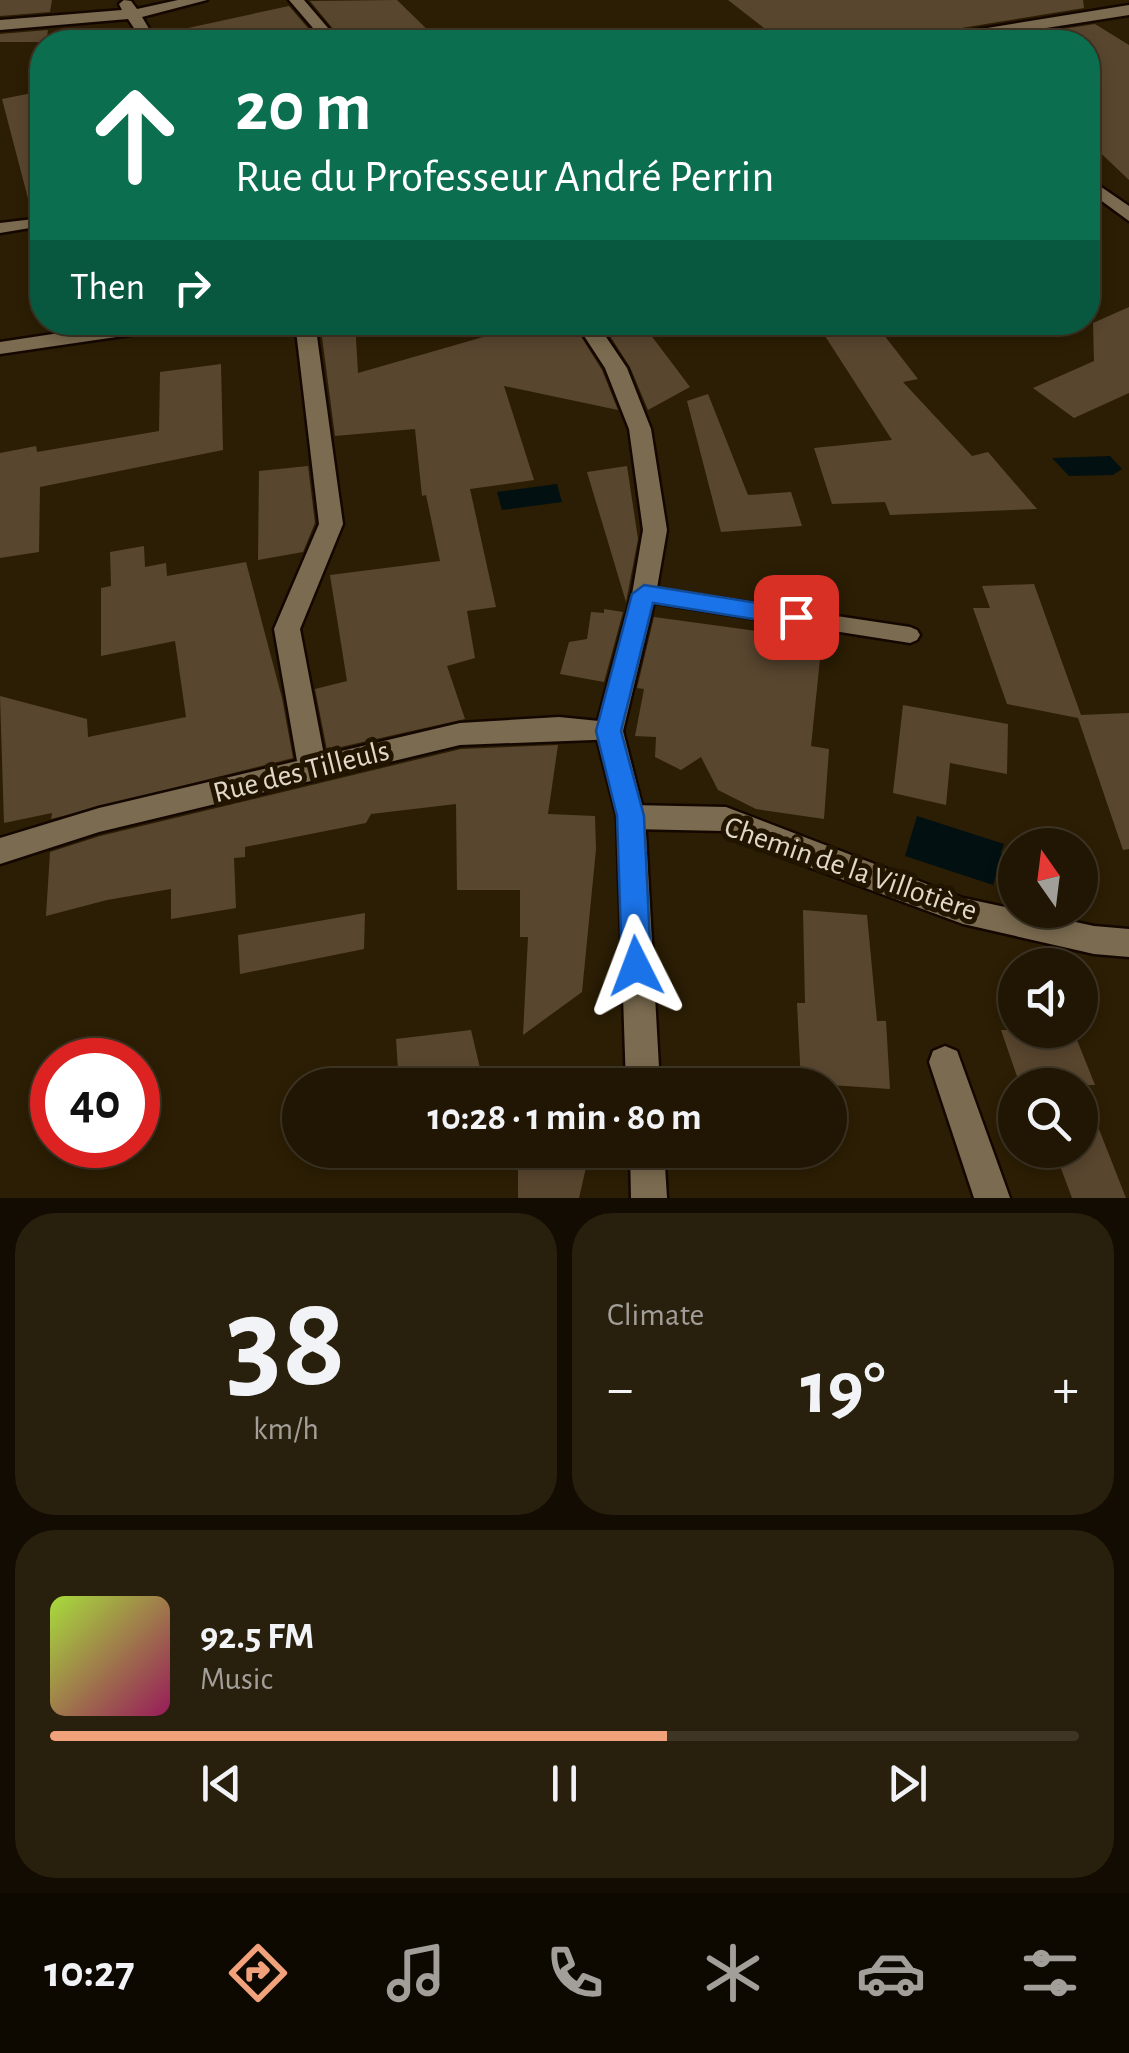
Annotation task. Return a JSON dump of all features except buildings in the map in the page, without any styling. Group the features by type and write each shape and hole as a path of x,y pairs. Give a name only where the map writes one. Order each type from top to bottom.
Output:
{"street":[{"path":"0,25 200,0"},
{"path":"296,0 322,30"},
{"path":"128,7 142,30"},
{"path":"1006,30 1129,10"},
{"path":"1100,192 1126,210"},
{"path":"0,348 89,335"},
{"path":"307,335 331,524 287,629 312,767"},
{"path":"594,335 616,368 640,428 656,530 609,731 630,816 642,1068"},
{"name":"Rue des Tilleuls","path":"2,846 312,767 460,734 559,728 609,731"},
{"name":"Chemin de la Villotière","path":"630,816 726,820 963,911 1094,940 1129,943"},
{"path":"944,1062 992,1198"},
{"path":"647,1168 649,1198"}],"lane":[{"path":"0,228 30,224"},
{"path":"644,594 910,635"}],"shaded area":[{"path":"1110,456 1122,469 1113,475 1069,476 1052,458"},
{"path":"557,484 562,502 502,510 497,492"},
{"path":"917,816 998,842 998,874 993,885 905,856"}],"route":[{"path":"636,966 630,816 609,731 644,594 796,617"}]}
